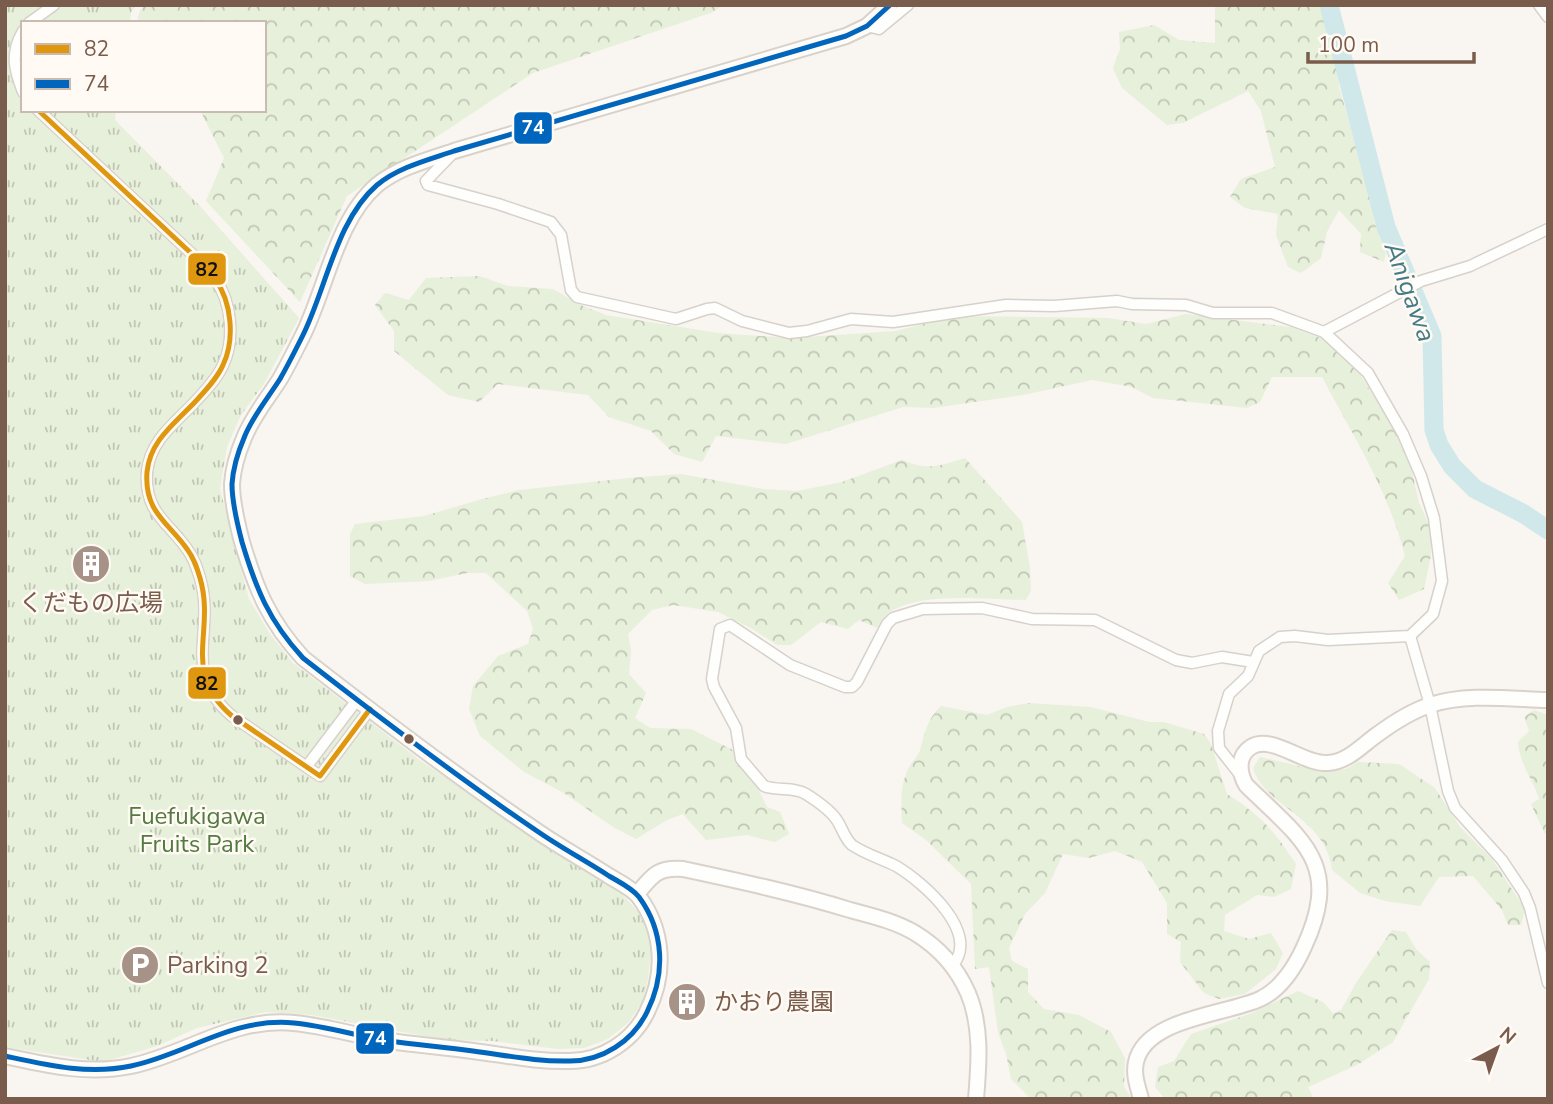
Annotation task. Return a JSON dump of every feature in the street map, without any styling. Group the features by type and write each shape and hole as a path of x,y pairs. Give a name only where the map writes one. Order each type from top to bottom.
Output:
{"street":[{"path":"32,21 54,5"},
{"path":"5,1056 63,1068 114,1069 160,1057 243,1026 289,1022 389,1041 516,1058 570,1061 595,1058 619,1046 636,1029 654,996 660,964 654,921 637,894 540,833 440,764 294,648 260,596 238,526 232,483 237,457 244,435 282,376 304,333 346,227 376,186 396,172 454,151 846,36 867,26 890,5"},
{"path":"867,26 879,29 908,5"},
{"path":"1539,5 1548,17"},
{"path":"21,35 17,42 13,68 21,87"},
{"path":"40,112 193,255 216,280 226,302 230,324 229,343 223,366 200,397 163,432 152,453 147,485 150,500 160,520 187,549 205,595 201,662 208,686 219,705 232,716 320,776 370,709"},
{"path":"454,151 426,181 428,185 551,222 561,235 571,290 577,297 669,319 686,318 715,308 742,321 797,333 851,319 893,323 1006,304 1054,306 1117,301 1132,304 1186,305 1213,313 1272,313 1324,332 1368,373 1403,434 1421,476 1434,518 1442,581 1439,598 1433,614 1410,636 1328,640 1280,637 1259,651 1248,676 1229,694 1217,731 1219,748 1246,785 1297,834 1311,853 1320,884 1316,916 1294,967 1262,999 1218,1014 1183,1021 1157,1034 1143,1048 1136,1060 1135,1075 1141,1099"},
{"path":"1324,332 1421,281 1470,267 1548,229"},
{"path":"953,966 958,960 962,943 960,932 942,906 910,876 853,846 832,814 803,792 764,786 741,760 736,728 713,687 720,629 730,625 790,665 845,687 852,687 857,682 887,624 893,618 923,609 982,608 1032,619 1094,620 1176,660 1192,663 1222,657 1253,662"},
{"path":"1410,636 1430,705 1448,791 1455,808 1502,860 1524,893 1548,983"},
{"path":"307,766 357,699"},
{"path":"1241,776 1242,757 1251,747 1272,745 1315,762 1328,763 1352,754 1398,721 1430,705 1471,699 1548,700"},
{"path":"637,894 652,876 669,868 816,900 894,923 928,942 953,966 968,993 978,1030 976,1099"}],"green space":[{"name":"Fuefukigawa Fruits Park","path":"5,5 136,5 131,12 130,21 21,21 21,112 116,112 115,120 198,204 299,318 264,384 241,415 227,447 220,489 249,599 270,634 293,663 421,761 621,893 642,916 652,943 648,979 643,1001 629,1022 608,1039 584,1048 557,1049 493,1041 445,1040 312,1015 266,1012 197,1028 157,1046 103,1062 5,1047"},
{"path":"144,5 723,5 713,12 533,73 347,196 300,302 206,201 224,158 201,112 266,112 266,21 137,21"},
{"path":"1215,5 1324,5 1328,39 1338,68 1339,87 1368,186 1375,224 1386,253 1384,262 1360,252 1361,234 1339,210 1327,232 1321,258 1301,273 1288,267 1276,235 1278,214 1245,208 1230,197 1241,179 1275,167 1261,111 1248,91 1183,123 1167,125 1122,88 1113,68 1120,49 1119,32 1154,25 1179,40 1215,43"},
{"path":"479,276 508,286 553,289 606,315 718,333 791,338 896,331 954,316 1108,318 1146,324 1186,314 1291,327 1323,339 1360,374 1399,437 1411,467 1419,503 1431,529 1431,555 1424,589 1399,600 1388,583 1405,556 1398,532 1369,464 1322,377 1272,377 1260,402 1247,408 1153,398 1132,387 1092,380 1023,395 933,408 903,407 786,444 716,436 702,462 674,454 651,431 609,417 588,395 498,384 479,402 448,395 394,351 394,331 375,305 385,293 409,300 426,278"},
{"path":"965,458 1022,522 1030,567 1031,591 1026,600 957,598 921,601 891,611 877,628 859,620 848,629 821,622 791,645 777,645 718,612 673,605 652,610 628,634 631,650 629,674 646,693 635,718 650,728 691,729 733,750 767,807 780,812 789,834 775,842 747,835 706,840 683,814 667,820 636,839 613,827 564,793 524,772 480,736 469,709 473,686 498,656 528,644 533,629 527,611 486,573 467,573 429,581 365,584 350,576 350,534 355,524 424,516 519,490 681,474 763,489 797,491 842,482 902,460 934,466"},
{"path":"1029,703 1091,707 1149,722 1164,722 1204,734 1211,744 1227,794 1266,824 1296,864 1291,889 1274,897 1257,895 1225,915 1224,931 1249,939 1271,933 1283,953 1276,969 1245,994 1219,999 1204,993 1180,962 1181,942 1167,934 1167,903 1142,862 1115,851 1089,858 1063,854 1045,893 1025,914 1009,948 1012,961 1028,969 1028,992 1044,1009 1079,1015 1111,1032 1125,1058 1124,1087 1132,1099 1031,1099 1011,1079 998,1032 989,967 975,969 971,884 926,840 902,823 905,776 919,753 930,721 941,706 987,715 1007,707"},
{"path":"1534,710 1548,715 1548,833 1545,834 1531,804 1539,799 1521,757 1518,742 1529,731 1524,717"},
{"path":"1260,757 1321,771 1346,769 1358,762 1399,764 1435,788 1460,827 1492,859 1525,909 1521,925 1508,925 1502,910 1473,876 1439,877 1420,906 1385,901 1360,893 1332,870 1319,837 1260,782 1253,768"},
{"path":"1392,930 1406,932 1416,949 1430,962 1429,979 1393,1042 1357,1065 1308,1087 1314,1099 1165,1099 1155,1087 1158,1067 1174,1061 1191,1034 1252,1013 1298,991 1323,1002 1333,1013 1341,1010"}],"waterway":[{"name":"Anigawa","path":"1329,5 1386,227 1432,336 1434,430 1439,445 1452,466 1475,489 1524,514 1548,530"}],"transit line":[{"name":"74","path":"5,1056 68,1068 115,1069 152,1060 230,1031 272,1023 294,1023 377,1039 533,1059 570,1061 605,1053 634,1032 653,998 660,953 653,924 639,897 478,790 303,658 281,631 258,590 238,528 233,498 233,472 251,423 280,379 302,337 351,217 377,185 395,173 454,151 846,36 867,26 890,5"},
{"name":"82","path":"40,112 202,264 221,288 225,299 230,333 223,365 210,385 158,442 147,472 147,486 153,507 189,552 200,578 204,598 203,667 207,683 216,700 232,716 320,776 370,709"}],"place":[{"name":"くだもの広場","path":"91,564"},
{"name":"Parking 2","path":"140,965"},
{"name":"かおり農園","path":"687,1002"}]}
